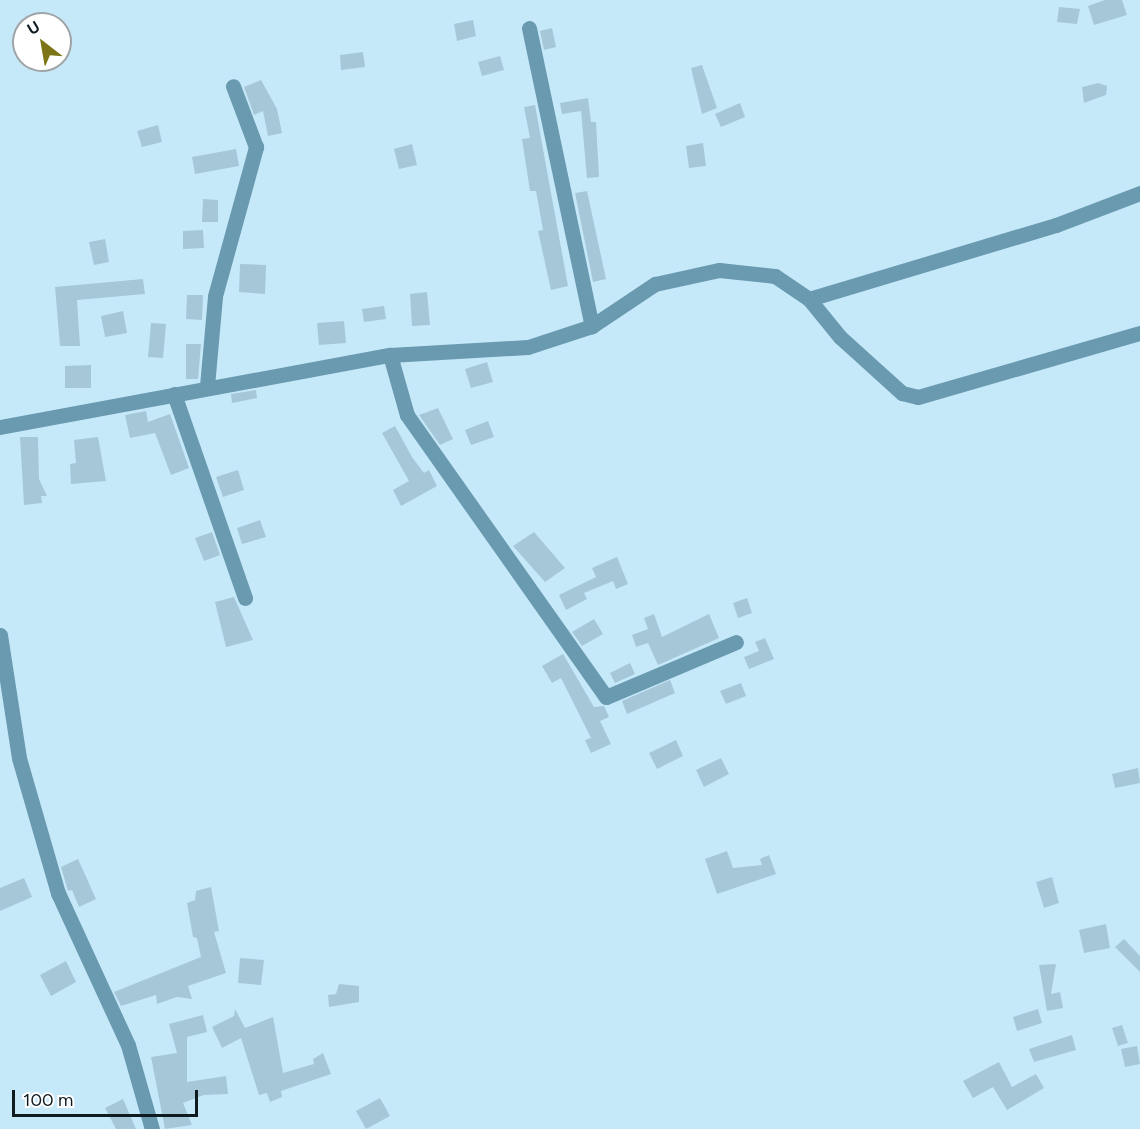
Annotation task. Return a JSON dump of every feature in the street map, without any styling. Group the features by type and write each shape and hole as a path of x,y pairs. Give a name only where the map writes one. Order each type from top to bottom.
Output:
{"street":[{"path":"529,28 592,326"},
{"path":"207,386 215,296 256,147 233,86"},
{"path":"809,299 1056,225 1140,193"},
{"path":"0,427 207,386 390,355 528,347 592,326 655,284 719,270 776,276 809,299 840,337 902,393 918,397 1140,333"},
{"path":"390,355 407,415 606,697 736,642"},
{"path":"174,394 246,598"},
{"path":"0,635 19,758 58,893 128,1044 152,1129"}],"building":[{"path":"1105,0 1122,0 1127,15 1094,25 1088,6"},
{"path":"1059,7 1080,9 1077,24 1057,22"},
{"path":"473,20 476,36 457,41 454,24"},
{"path":"552,28 556,47 544,50 540,31"},
{"path":"363,52 365,67 341,70 340,55"},
{"path":"500,56 504,70 482,76 478,62"},
{"path":"702,65 717,108 702,114 691,68"},
{"path":"261,80 277,109 282,133 268,136 263,111 254,115 244,87"},
{"path":"1098,83 1107,86 1106,95 1084,103 1082,87"},
{"path":"588,98 591,122 596,122 599,177 587,178 581,111 562,114 560,103"},
{"path":"740,103 745,117 721,127 715,114"},
{"path":"535,105 568,286 551,290 538,231 543,230 536,191 530,191 522,139 530,138 524,107"},
{"path":"158,125 162,142 142,147 137,131"},
{"path":"703,143 706,166 689,168 686,146"},
{"path":"412,144 417,165 399,169 394,149"},
{"path":"236,149 239,166 195,174 192,157"},
{"path":"587,191 606,279 593,282 575,193"},
{"path":"203,199 218,200 218,222 202,222"},
{"path":"203,230 204,248 183,249 183,231"},
{"path":"105,239 109,262 94,265 89,242"},
{"path":"240,264 266,265 265,294 239,292"},
{"path":"143,279 145,294 77,300 80,346 60,346 55,287"},
{"path":"427,292 430,325 412,326 410,294"},
{"path":"187,295 203,295 202,320 186,319"},
{"path":"384,306 386,319 364,322 362,309"},
{"path":"123,311 127,333 105,337 101,316"},
{"path":"344,321 346,343 319,345 317,323"},
{"path":"151,323 166,324 163,358 148,357"},
{"path":"186,344 201,344 198,379 186,379"},
{"path":"487,362 493,382 471,388 465,369"},
{"path":"91,365 91,388 65,388 65,366"},
{"path":"256,390 257,398 232,403 231,394"},
{"path":"438,408 453,439 440,445 419,415"},
{"path":"146,411 148,422 170,414 189,468 171,475 155,433 130,438 125,415"},
{"path":"488,421 494,437 471,445 465,430"},
{"path":"395,426 412,457 424,473 429,470 437,486 401,506 393,490 409,481 382,433"},
{"path":"20,437 38,437 39,479 47,496 41,496 42,503 24,505"},
{"path":"98,437 106,481 71,484 70,464 76,463 74,440"},
{"path":"238,470 244,490 223,497 216,477"},
{"path":"260,520 266,537 242,544 237,528"},
{"path":"212,532 220,555 204,561 195,538"},
{"path":"534,532 565,568 545,582 513,546"},
{"path":"617,557 628,584 616,589 613,581 584,593 587,599 566,610 559,595 596,577 592,568"},
{"path":"234,597 253,640 226,647 215,602"},
{"path":"747,598 752,613 738,618 733,603"},
{"path":"654,614 662,637 709,614 719,638 658,665 648,643 636,647 632,635 648,629 644,618"},
{"path":"594,619 603,634 582,646 572,632"},
{"path":"765,638 774,659 749,669 744,657 759,651 755,642"},
{"path":"563,654 594,707 604,706 609,717 600,721 611,744 591,753 585,740 591,738 561,678 552,683 542,666"},
{"path":"630,663 635,674 615,683 610,673"},
{"path":"670,680 675,693 627,714 622,701"},
{"path":"741,683 746,696 726,704 720,691"},
{"path":"676,740 683,756 657,769 649,753"},
{"path":"721,758 729,774 704,787 696,770"},
{"path":"1138,768 1140,783 1115,788 1112,774"},
{"path":"727,851 733,868 762,865 760,859 769,855 776,874 717,894 705,859"},
{"path":"78,859 96,899 79,907 72,890 68,891 61,867"},
{"path":"1052,877 1059,903 1044,908 1036,882"},
{"path":"24,878 32,897 0,911 0,888"},
{"path":"211,887 219,931 214,932 226,973 188,986 192,999 177,997 157,1004 156,995 121,1006 114,992 201,957 197,938 193,937 187,903 195,900 196,891"},
{"path":"1106,924 1110,948 1084,953 1079,930"},
{"path":"1124,939 1140,956 1140,972 1115,947"},
{"path":"240,958 264,960 261,985 238,983"},
{"path":"66,961 76,982 51,996 40,975"},
{"path":"1056,964 1051,994 1060,992 1063,1008 1047,1011 1039,965"},
{"path":"339,984 359,986 359,1002 329,1007 328,995 336,994"},
{"path":"235,1009 245,1028 273,1017 283,1073 314,1064 313,1059 323,1053 331,1074 281,1091 282,1097 270,1102 267,1093 259,1095 241,1038 222,1048 212,1027 234,1016"},
{"path":"1038,1009 1042,1023 1017,1031 1013,1017"},
{"path":"203,1015 207,1032 187,1037 187,1082 226,1076 228,1094 204,1095 183,1103 192,1125 165,1129 151,1057 177,1053 169,1024"},
{"path":"1122,1025 1128,1043 1118,1046 1112,1028"},
{"path":"1072,1035 1076,1050 1034,1062 1029,1049"},
{"path":"1137,1046 1140,1064 1125,1067 1121,1049"},
{"path":"999,1062 1012,1087 1036,1074 1044,1088 1007,1110 993,1087 973,1098 963,1081"},
{"path":"380,1098 390,1116 366,1129 356,1111"},
{"path":"123,1099 136,1129 116,1129 105,1108"}]}
